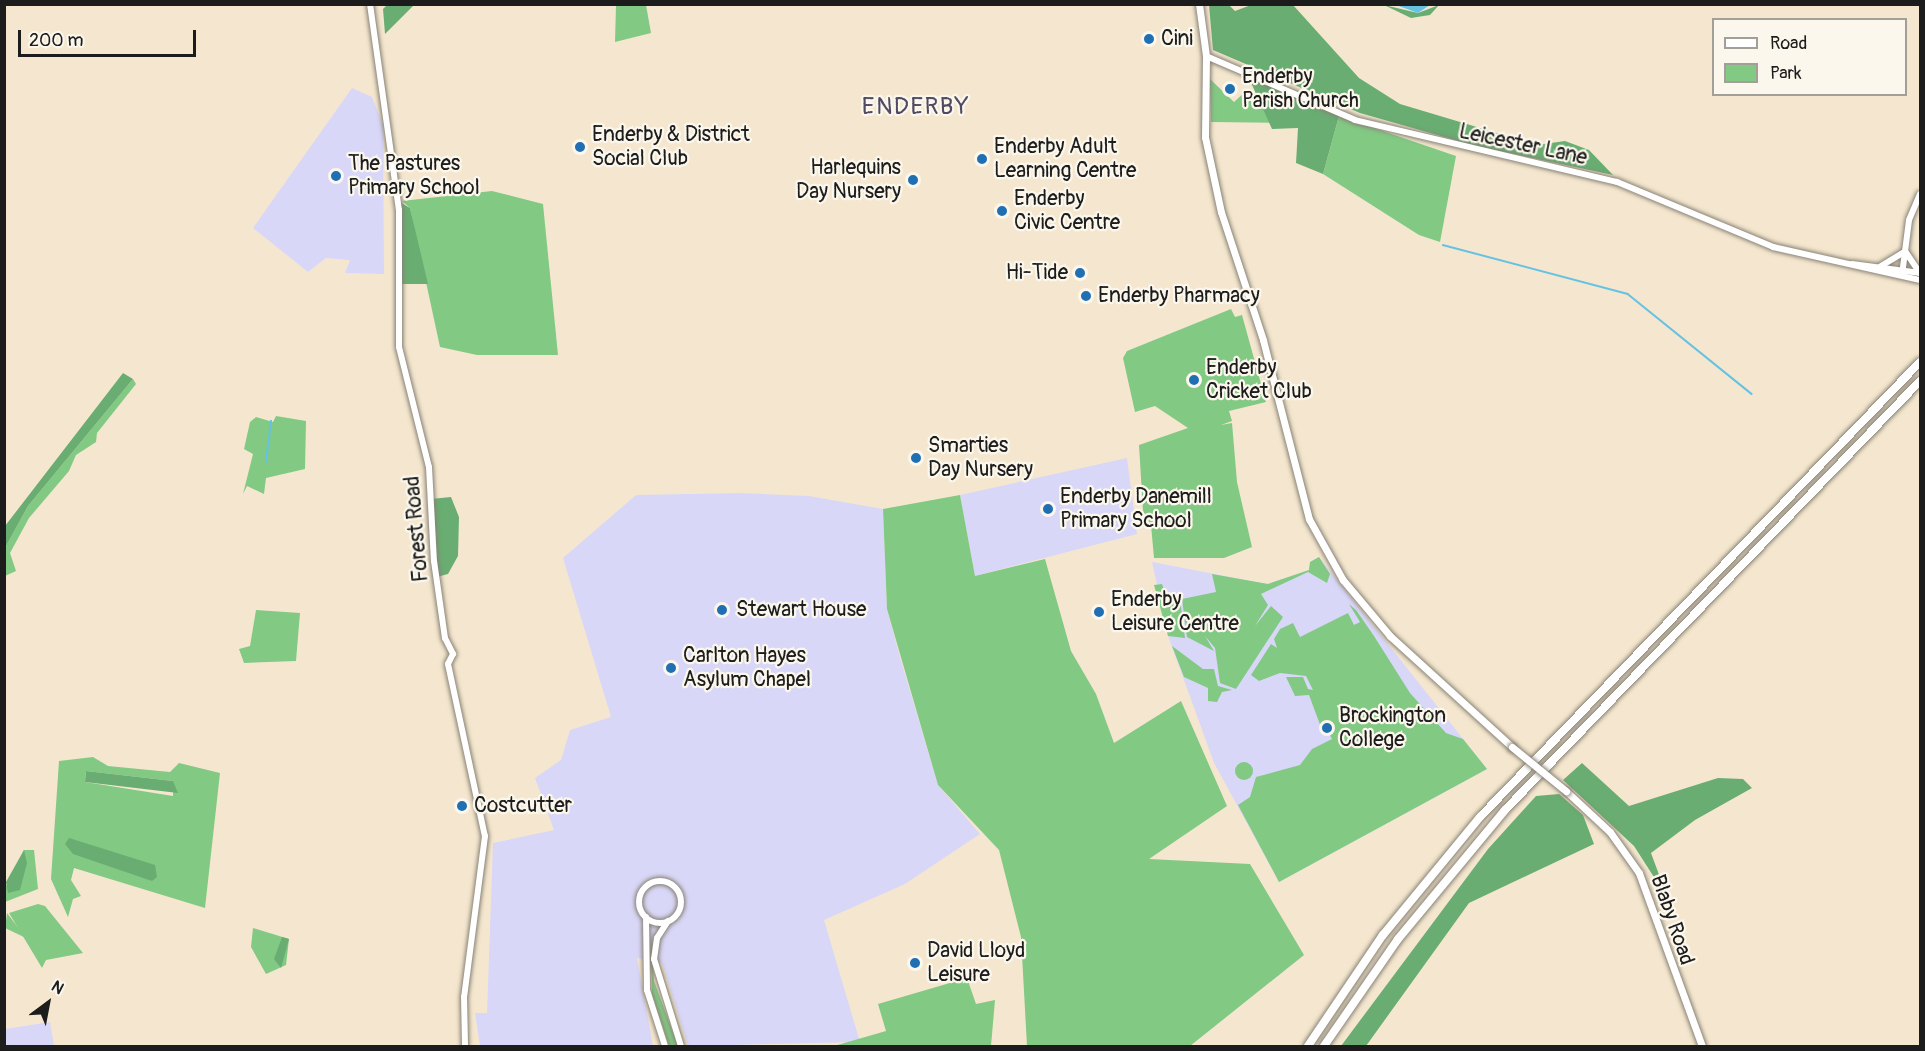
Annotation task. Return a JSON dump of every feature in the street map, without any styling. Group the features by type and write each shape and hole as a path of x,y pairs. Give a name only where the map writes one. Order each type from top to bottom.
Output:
{"highway":[{"path":"1308,1047 1383,935 1480,817 1920,362"},
{"path":"1324,1047 1398,939 1497,818 1920,381"}],"main road":[{"name":"Blaby Road","path":"1199,4 1206,56 1205,137 1221,212 1263,340 1309,519 1343,580 1390,636 1610,832 1639,873 1702,1047"}],"street":[{"name":"Forest Road","path":"370,4 399,210 399,347 429,467 434,561 445,638 453,654 448,664 485,836 464,997 465,1047"},
{"name":"Leicester Lane","path":"1206,56 1355,120 1617,182 1773,248 1902,274 1920,273"},
{"path":"1902,274 1909,220 1920,194"},
{"path":"1876,267 1894,263 1905,251"},
{"path":"1905,251 1920,273"},
{"name":"Leicester Lane","path":"1834,262 1876,267 1920,280"},
{"path":"665,1047 647,990 646,917 641,892 663,880 681,897 679,912 668,921 657,938 655,965 681,1047"},
{"path":"646,917 668,921"}],"shaded area":[{"name":"The Pastures Primary School","path":"352,88 372,97 383,125 384,274 345,273 350,260 326,258 308,272 253,228"},
{"name":"Enderby Danemill Primary School","path":"1127,458 1137,534 975,576 960,495"},
{"path":"740,493 809,496 883,509 887,609 938,785 980,834 905,884 824,920 860,1042 688,1046 662,963 637,958 653,1046 480,1046 475,1013 487,1013 493,843 554,830 535,778 561,760 570,730 611,717 563,558 636,495"},
{"name":"Brockington College","path":"1319,557 1487,769 1279,882 1214,763 1168,636 1152,562 1267,584 1309,570 1310,562"},
{"path":"50,1022 54,1046 5,1046 5,1029"}],"green space":[{"path":"387,5 414,5 385,34 383,9"},
{"path":"616,5 646,5 651,33 615,42"},
{"path":"1209,5 1229,5 1235,11 1251,5 1293,5 1359,78 1400,104 1537,145 1565,141 1589,150 1613,175 1476,146 1360,113 1213,50"},
{"path":"1384,5 1418,13 1439,5 1430,15 1411,18"},
{"path":"1248,76 1339,116 1323,174 1296,163 1298,128 1272,129"},
{"path":"1210,79 1234,102 1246,91 1259,94 1284,123 1211,122"},
{"path":"1339,116 1456,156 1440,242 1419,235 1323,174"},
{"path":"492,191 543,204 558,355 477,355 440,347 410,208 402,201"},
{"path":"398,201 410,208 428,284 401,284"},
{"path":"1231,309 1235,317 1242,315 1266,402 1229,411 1232,421 1221,425 1232,423 1237,482 1252,547 1224,558 1154,558 1151,525 1143,511 1139,445 1188,428 1155,406 1135,412 1123,358 1127,351"},
{"path":"123,373 133,379 28,506 5,548 5,526"},
{"path":"133,379 136,384 97,433 96,442 76,455 69,471 29,518 10,553 16,571 5,576 5,548 28,506"},
{"path":"276,416 306,421 305,469 266,478 264,494 247,486 243,494 253,454 244,449 250,422 256,417 273,422"},
{"path":"960,495 975,576 1045,559 1071,651 1096,694 1114,743 1181,701 1227,806 1149,859 1250,864 1304,955 1190,1046 1027,1046 1021,937 999,850 938,785 887,609 883,509"},
{"path":"451,497 459,517 458,556 448,574 437,577 431,499"},
{"path":"1319,557 1330,574 1327,583 1308,572 1261,594 1268,605 1255,626 1271,606 1283,617 1236,689 1220,683 1215,648 1205,636 1214,651 1187,637 1182,599 1216,592 1212,574 1268,584 1309,570 1310,562"},
{"path":"1162,584 1168,600 1180,599 1185,638 1168,636 1154,585"},
{"path":"1349,604 1356,610 1374,636 1410,693 1446,733 1463,739 1487,769 1279,882 1238,805 1250,797 1256,777 1300,765 1312,749 1332,739 1326,728 1322,730 1309,695 1295,696 1286,677 1303,677 1308,689 1313,690 1306,676 1280,673 1259,681 1251,675 1271,644 1277,648 1274,639 1280,629 1293,623 1300,637 1348,613 1354,625 1360,622"},
{"path":"256,610 300,613 296,661 244,663 239,649 250,646"},
{"path":"1172,646 1203,669 1214,669 1218,686 1232,690 1222,692 1217,702 1208,701 1208,688 1184,677"},
{"path":"93,757 108,766 170,772 179,763 220,773 205,908 74,868 71,880 81,896 73,899 68,917 51,879 59,761","holes":["86,771 173,781 173,796 85,782"]},
{"path":"1244,762 1250,765 1253,771 1250,777 1244,780 1238,777 1235,771 1238,765"},
{"path":"1582,763 1629,806 1718,778 1743,779 1752,788 1695,820 1651,853 1668,899 1634,846 1563,780"},
{"path":"86,771 173,781 178,793 85,782"},
{"path":"1559,794 1583,815 1594,844 1469,903 1366,1046 1341,1046 1488,849 1536,796"},
{"path":"69,838 155,865 157,877 152,881 73,854 65,844"},
{"path":"24,850 34,850 38,889 5,902 5,888"},
{"path":"24,850 27,863 20,890 8,893 6,882"},
{"path":"38,904 45,906 83,953 46,960 42,968 9,913"},
{"path":"7,913 26,938 5,928"},
{"path":"253,928 289,939 286,965 266,974 251,947"},
{"path":"282,937 289,939 281,968 274,959"},
{"path":"651,938 654,981 678,1046 669,1046 652,994"},
{"path":"967,978 976,1004 995,1000 991,1046 834,1046 886,1031 878,1004"}],"water":[{"path":"1396,5 1430,5 1418,13"}],"waterway":[{"path":"1443,245 1628,294 1752,394"},
{"path":"266,462 271,421"}],"place":[{"name":"Cini","path":"1149,39"},
{"name":"Enderby Parish Church","path":"1230,89"},
{"name":"Enderby & District Social Club","path":"580,147"},
{"name":"Enderby Adult Learning Centre","path":"982,159"},
{"name":"The Pastures Primary School","path":"336,176"},
{"name":"Harlequins Day Nursery","path":"913,180"},
{"name":"Enderby Civic Centre","path":"1002,211"},
{"name":"Hi-Tide","path":"1080,273"},
{"name":"Enderby Pharmacy","path":"1086,296"},
{"name":"Enderby Cricket Club","path":"1194,380"},
{"name":"Smarties Day Nursery","path":"916,458"},
{"name":"Enderby Danemill Primary School","path":"1048,509"},
{"name":"Stewart House","path":"722,610"},
{"name":"Enderby Leisure Centre","path":"1099,612"},
{"name":"Carlton Hayes Asylum Chapel","path":"671,668"},
{"name":"Brockington College","path":"1327,728"},
{"name":"Costcutter","path":"462,806"},
{"name":"David Lloyd Leisure","path":"915,963"}],"district":[{"name":"ENDERBY","path":"916,107"}]}
